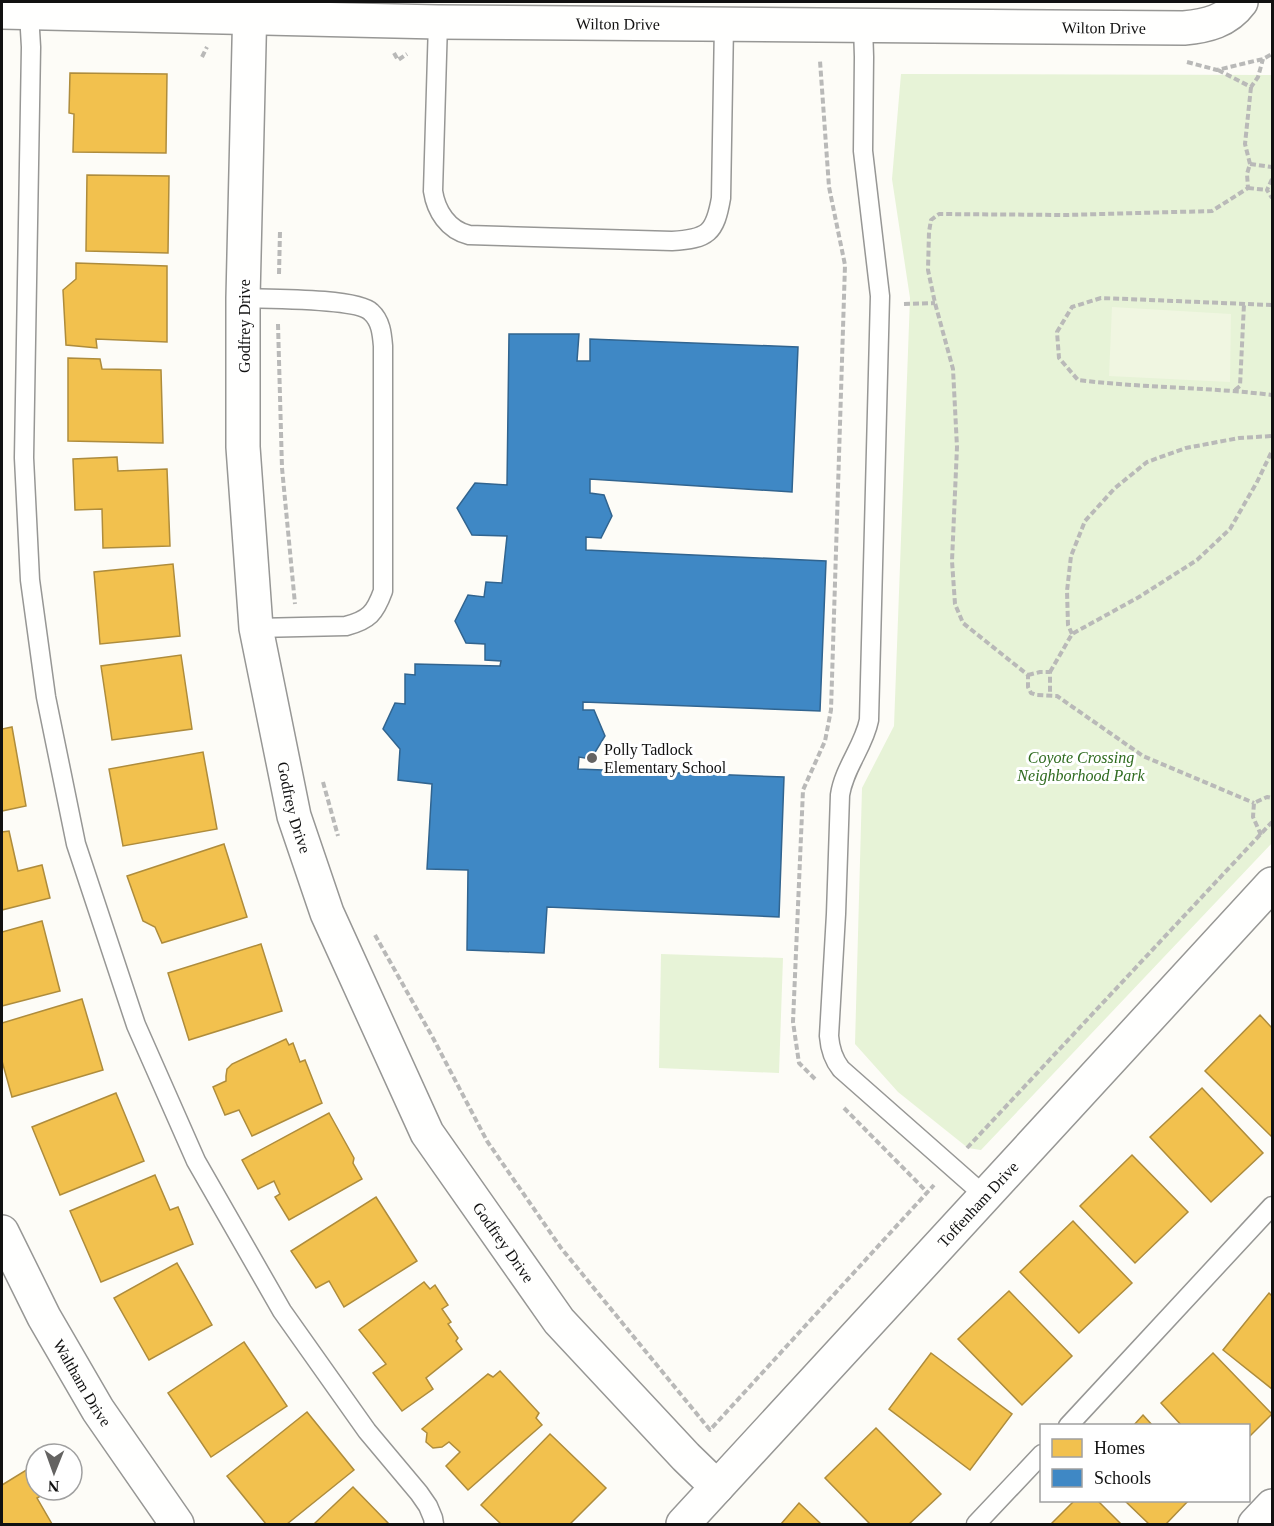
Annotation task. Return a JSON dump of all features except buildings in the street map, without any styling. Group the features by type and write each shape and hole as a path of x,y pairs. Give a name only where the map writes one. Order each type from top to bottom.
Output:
{"street":[{"name":"Wilton Drive","path":"15,13 250,10 438,38 724,24 864,41 1184,28 1216,22 1237,6"},
{"name":"Godfrey Drive","path":"250,10 243,298 243,447 255,628 294,816 327,913 428,1133 559,1321 717,1487"},
{"name":"Toffenham Drive","path":"683,1524 1272,884"},
{"name":"Waltham Drive","path":"2,1232 44,1317 98,1410 177,1524"},
{"path":"1255,1524 1272,1506"}],"lane":[{"path":"15,13 31,47 24,458 30,580 46,696 76,844 136,1025 196,1161 282,1311 367,1431 428,1506 434,1524"},
{"path":"438,38 434,191 435,202 442,216 455,230 469,235 672,241 699,238 710,230 718,215 721,198 724,24"},
{"path":"864,41 863,151 880,296 869,720 865,734 842,783 840,795 830,1047 836,1063 842,1069 985,1196"},
{"path":"243,298 302,300 361,306 370,310 376,317 383,346 384,591 378,606 369,617 345,626 255,628"},
{"path":"1069,1424 1272,1206"},
{"path":"976,1524 1040,1455"}],"path":[{"path":"394,53 398,60 438,38"},
{"path":"816,1080 799,1063 793,1022 803,790 825,741 831,710 846,266 830,187 820,61 827,54 864,41"},
{"path":"202,57 207,47"},
{"path":"1217,70 1263,59 1272,54"},
{"path":"812,58 820,61"},
{"path":"1248,188 1247,174 1250,164 1245,144 1251,87 1258,77 1263,59"},
{"path":"1187,62 1217,70 1251,87"},
{"path":"1250,164 1272,167"},
{"path":"1272,179 1268,190 1272,198"},
{"path":"1028,675 963,623 955,604 952,561 957,447 953,369 928,270 929,232 932,220 939,214 1066,215 1212,211 1248,188 1268,190"},
{"path":"279,227 278,327 282,468 296,627"},
{"path":"1272,305 1101,298 1072,307 1057,332 1059,358 1078,380 1272,394"},
{"path":"904,304 935,303"},
{"path":"1235,390 1240,386 1244,304"},
{"path":"1072,634 1068,626 1067,591 1071,556 1085,521 1114,488 1147,462 1186,448 1239,438 1272,436"},
{"path":"1050,696 1050,672 1072,634 1139,597 1197,560 1230,529 1257,483 1272,451"},
{"path":"1028,675 1050,672"},
{"path":"1028,675 1028,687 1031,693 1057,696 1143,756 1254,803 1267,797 1272,798"},
{"path":"321,778 340,845"},
{"path":"1254,803 1253,817 1261,835"},
{"path":"370,925 487,1141 561,1248 710,1430 951,1166 1272,822"},
{"path":"841,1105 927,1192"}],"green space":[{"name":"Coyote Crossing Neighborhood Park","path":"901,74 1272,75 1272,843 981,1150 968,1148 898,1092 855,1044 862,788 894,726 910,298 892,179"},
{"path":"1112,307 1231,314 1230,382 1109,376"},
{"path":"661,954 783,958 779,1073 659,1068"}],"place":[{"name":"Polly Tadlock Elementary School","path":"592,758"}]}
